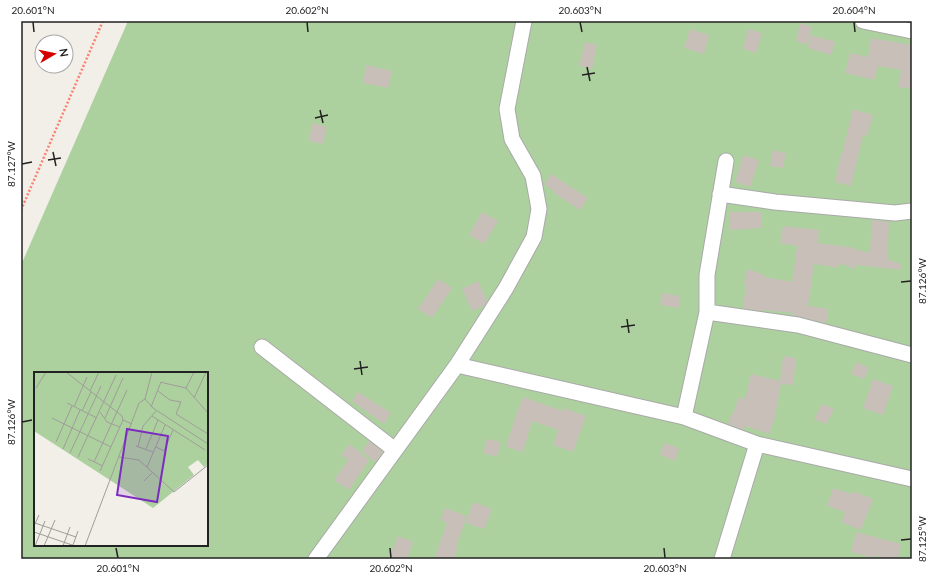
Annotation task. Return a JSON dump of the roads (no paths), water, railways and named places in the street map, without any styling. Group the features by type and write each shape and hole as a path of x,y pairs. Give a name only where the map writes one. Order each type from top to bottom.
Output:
{"street":[{"path":"316,559 457,365 506,288 534,237 539,209 533,176 512,139 507,109 524,21"},
{"path":"862,21 912,31"},
{"path":"684,417 707,312 707,275 726,161"},
{"path":"720,194 775,202 895,213 912,211"},
{"path":"707,312 798,325 912,355"},
{"path":"262,347 395,450"},
{"path":"457,365 684,417 757,444 912,480"},
{"path":"722,559 757,444"}]}
